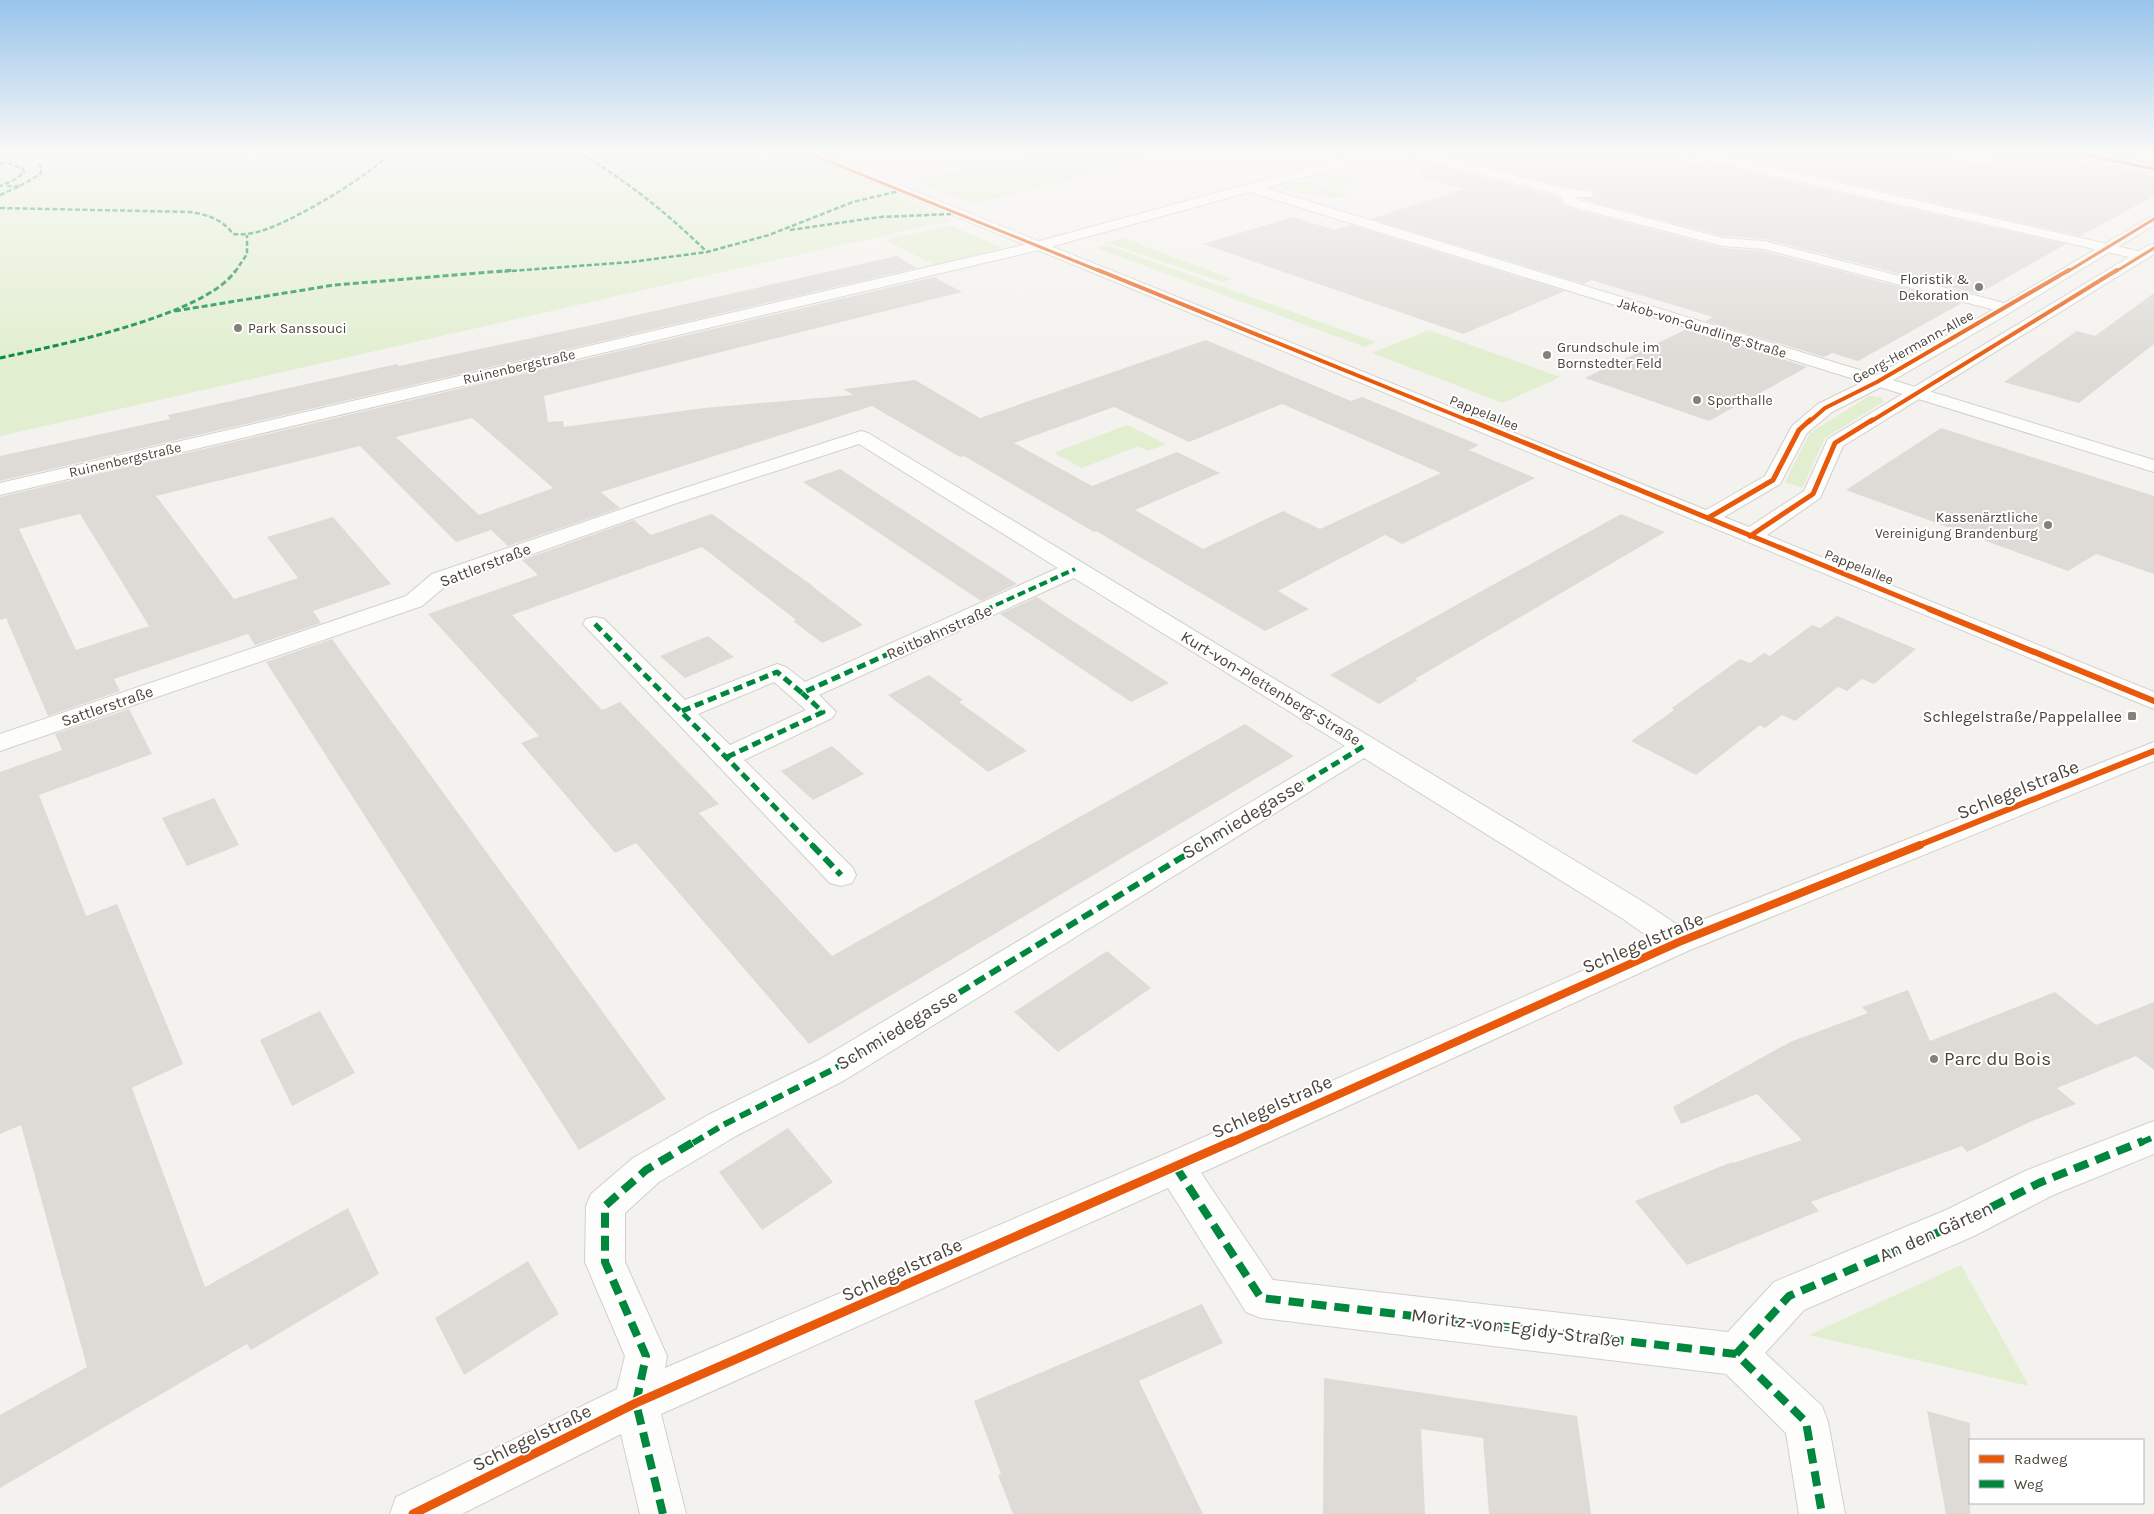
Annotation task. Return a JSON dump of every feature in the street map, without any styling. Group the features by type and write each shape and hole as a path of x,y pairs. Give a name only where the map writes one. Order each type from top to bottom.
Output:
{"street":[{"name":"Pappelallee","path":"979,222 2154,701"},
{"name":"Ruinenbergstraße","path":"0,489 1039,246 1128,222"},
{"name":"Jakob-von-Gundling-Straße","path":"1360,222 2154,466"},
{"path":"1645,222 1723,242 1764,245 2006,308"},
{"path":"1992,222 2107,248 2148,252"},
{"name":"Georg-Hermann-Allee","path":"1708,518 1773,480 1799,430 1825,408 1877,382 2006,308 2150,222"},
{"path":"1737,230 1759,238 1764,245"},
{"path":"1750,536 1813,494 1835,444 2148,252"},
{"name":"Kurt-von-Plettenberg-Straße","path":"861,436 1075,569 1366,745 1634,911 1679,942"},
{"name":"Sattlerstraße","path":"0,742 414,601 440,578 705,487 861,436"},
{"name":"Reitbahnstraße","path":"802,693 1075,569"},
{"path":"595,624 841,875"},
{"path":"682,712 777,672 824,712 726,757"},
{"name":"Schmiedegasse","path":"636,1403 646,1356 605,1262 605,1206 646,1170 723,1125 832,1070 1366,745"},
{"name":"Schlegelstraße","path":"413,1514 636,1403 1176,1167 1679,942 2154,751"},
{"name":"An den Gärten","path":"1736,1354 1789,1296 1960,1223 2039,1184 2154,1137"},
{"name":"Moritz-von-Egidy-Straße","path":"1176,1167 1261,1298 1736,1354"},
{"path":"1736,1354 1806,1422 1822,1514"},
{"path":"636,1403 663,1514"}],"green space":[{"name":"Park Sanssouci","path":"0,222 946,222 0,436"},
{"path":"950,225 1002,248 935,265 885,240"},
{"path":"1124,238 1233,279 1222,282 1108,243"},
{"path":"1107,245 1376,342 1365,347 1096,248"},
{"path":"1429,330 1560,377 1503,403 1372,353"},
{"path":"1869,396 1881,397 1883,402 1825,438 1802,488 1785,482 1810,433"},
{"path":"1127,425 1166,444 1148,451 1138,446 1082,468 1054,453"},
{"path":"1961,1265 2029,1386 1809,1335"}],"building":[{"path":"1277,222 1308,222 1335,230 1351,225 1565,291 1463,334 1203,244"},
{"path":"1380,222 1622,222 1723,248 1764,251 1962,303 1858,361 1832,353 1824,357 1705,321 1713,317 1591,280 1584,284"},
{"path":"1668,222 1967,222 2066,244 1978,294 1764,239 1723,236"},
{"path":"2018,222 2107,222 2080,236"},
{"path":"897,256 917,268 0,481 0,456 170,419 168,415 397,364 399,366 597,324"},
{"path":"934,277 962,292 544,396 548,422 563,421 564,427 704,408 853,395 844,389 915,380 980,418 1206,340 1351,401 1362,397 1479,445 1469,450 1535,478 1402,544 1385,535 1278,591 1309,609 1265,631 1096,531 1094,532 964,456 960,457 872,406 601,492 620,508 508,546 491,530 456,542 360,446 156,496 234,599 298,578 267,537 333,517 391,584 313,611 321,623 255,645 248,634 114,679 120,691 48,716 6,618 0,620 0,497","holes":["1282,404 1441,473 1320,529 1283,511 1203,549 1135,510 1220,473 1177,452 1092,486 1014,443 1114,407 1189,442","472,418 553,488 479,515 396,437","80,514 149,626 76,650 19,529"]},
{"path":"2154,293 2154,344 2079,403 2004,382 2077,331 2095,336"},
{"name":"Sporthalle","path":"1687,329 1807,367 1709,421 1585,378"},
{"name":"Kassenärztliche Vereinigung Brandenburg","path":"1941,428 2154,496 2154,574 2096,554 2068,571 1846,490"},
{"path":"840,469 1017,584 981,601 803,482"},
{"path":"712,514 813,586 863,625 822,643 793,621 796,620 702,547 512,615 602,710 620,702 719,804 699,813 832,956 1245,724 1294,756 809,1044 636,843 615,853 521,743 539,736 428,614 538,575 522,560 634,520 651,535"},
{"path":"1621,514 1665,532 1415,679 1418,680 1379,704 1330,675"},
{"path":"1037,597 1169,683 1131,702 1000,614"},
{"path":"1837,616 1916,649 1874,684 1862,679 1847,691 1838,687 1795,721 1782,715 1765,728 1760,725 1696,775 1631,741 1674,710 1672,708 1740,659 1750,663 1764,653 1770,656 1812,625 1820,628"},
{"path":"708,636 734,657 685,678 660,656"},
{"path":"332,639 666,1099 579,1150 266,662"},
{"path":"929,675 963,700 959,702 1027,751 988,772 888,695"},
{"path":"129,709 152,754 39,795 86,916 117,904 183,1064 132,1088 205,1287 348,1208 379,1274 251,1350 247,1344 0,1488 0,1415 87,1367 21,1125 0,1134 0,772 62,750 55,734"},
{"path":"832,746 864,774 813,800 781,771"},
{"path":"214,798 239,845 187,866 162,818"},
{"path":"1107,951 1151,988 1058,1052 1014,1012"},
{"path":"1908,990 1930,1041 2055,992 2096,1025 2154,1002 2154,1070 2136,1056 2057,1088 2076,1104 2032,1121 1967,1152 1962,1146 1811,1202 1819,1211 1687,1265 1635,1201 1732,1162 1802,1140 1757,1094 1681,1124 1673,1107 1790,1042 1868,1013 1862,1007"},
{"path":"320,1011 355,1073 292,1106 260,1040"},
{"path":"788,1128 833,1182 762,1230 719,1172"},
{"path":"528,1261 559,1314 464,1375 435,1318"},
{"path":"1202,1304 1223,1343 1139,1381 1203,1514 1013,1514 998,1475 1001,1474 974,1401"},
{"path":"1324,1378 1577,1416 1591,1514 1489,1514 1483,1438 1421,1429 1425,1514 1323,1514"},
{"path":"1927,1411 1970,1423 1970,1514 1946,1514"}],"marked path":[{"path":"220,222 228,227 233,234 248,235 285,222"},
{"path":"674,222 707,252"},
{"path":"175,311 334,285 631,262 707,252 769,235 803,222"},
{"path":"790,230 848,222"},
{"path":"0,358 98,335 175,310 208,294 233,275 247,254 247,235"},
{"path":"682,711 777,672 802,693 1075,569"},
{"path":"595,624 841,875"},
{"path":"727,757 823,712 802,693"},
{"path":"663,1514 636,1403 646,1356 605,1262 605,1206 646,1170 723,1125 832,1070 1366,745"},
{"path":"1736,1354 1789,1296 1960,1223 2039,1183 2154,1137"},
{"path":"1176,1167 1261,1298 1736,1354 1806,1422 1822,1514"}],"cycle path":[{"path":"978,222 2154,701"},
{"path":"1708,518 1773,480 1799,430 1825,408 1877,382 1995,315 2150,222"},
{"path":"1750,536 1813,494 1835,443 2154,248"},
{"path":"413,1514 636,1403 1176,1167 1679,942 2154,751"}],"place":[{"name":"Floristik & Dekoration","path":"1979,287"},
{"name":"Park Sanssouci","path":"238,328"},
{"name":"Grundschule im Bornstedter Feld","path":"1547,355"},
{"name":"Sporthalle","path":"1697,400"},
{"name":"Kassenärztliche Vereinigung Brandenburg","path":"2048,525"},
{"name":"Schlegelstraße/Pappelallee","path":"2132,716"},
{"name":"Parc du Bois","path":"1934,1059"}]}
